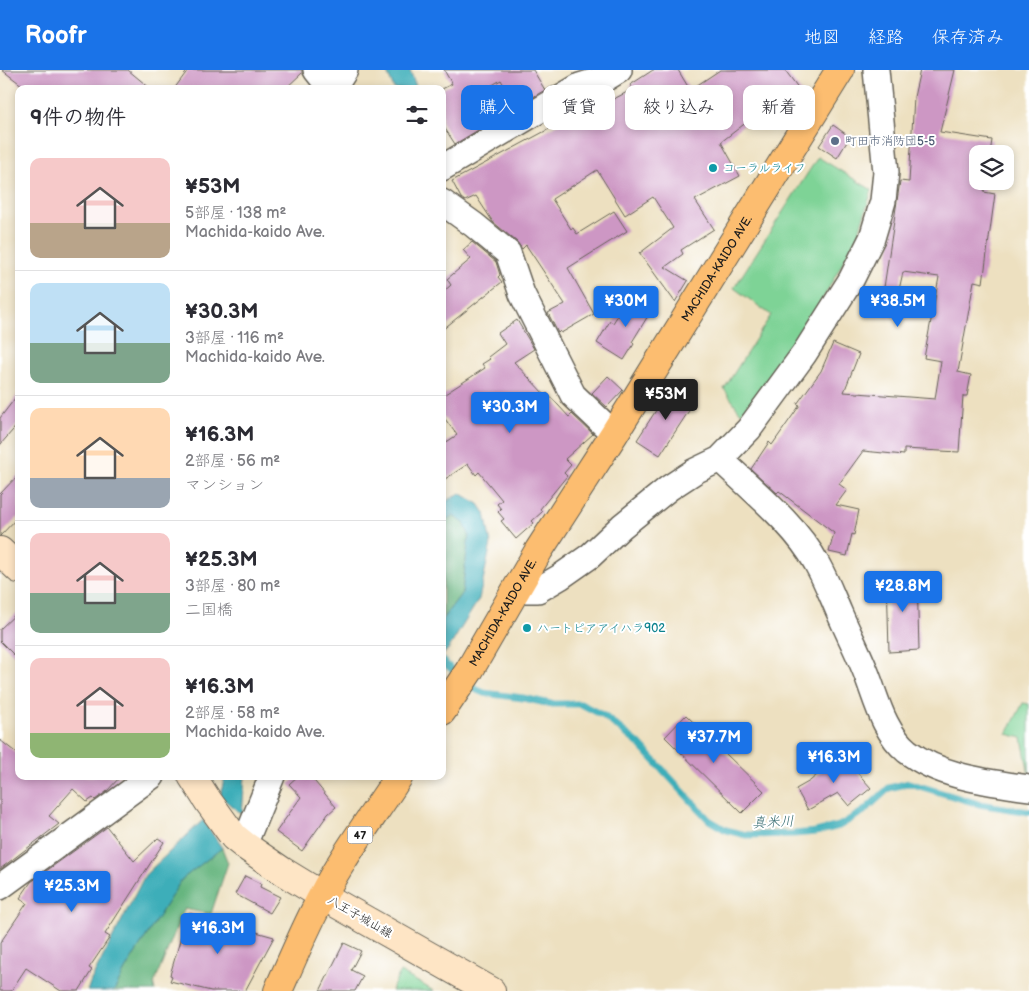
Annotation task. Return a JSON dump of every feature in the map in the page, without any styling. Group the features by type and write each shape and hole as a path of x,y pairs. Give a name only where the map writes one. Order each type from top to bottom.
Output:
{"main road":[{"name":"MACHIDA-KAIDO AVE.","path":"452,694 554,527 614,434 840,70"},
{"path":"0,551 15,565"},
{"name":"八王子城山線","path":"194,780 208,802 239,841 282,871 323,896 491,991"},
{"name":"47","path":"278,991 306,927 343,860 396,780"}],"street":[{"path":"316,70 329,85"},
{"path":"335,85 345,70"},
{"path":"446,166 580,86 606,78 619,70"},
{"path":"516,590 538,590 560,577 590,556 622,526 669,488 720,458 749,429 804,354 851,280 872,238 883,200 886,172 876,70"},
{"path":"446,205 508,253 522,294 573,395 614,434"},
{"path":"720,458 779,515 806,546 817,564 866,674 880,713 890,732 898,741 915,756 953,774 982,781 1029,788"},
{"path":"0,887 147,780"},
{"path":"239,841 270,780"}],"green space":[{"path":"818,157 872,190 858,235 809,324 779,364 769,383 741,413 724,389 771,315 734,288"},
{"path":"453,516 464,523 469,535 462,593 446,614 446,520"},
{"path":"1023,703 1029,704 1029,775 1022,738 1007,734"},
{"path":"222,848 228,863 211,914 184,909 154,984 155,991 114,991 182,879"},
{"path":"400,972 434,991 391,991"}],"water":[{"path":"386,70 410,70 416,85 392,85"},
{"path":"460,493 479,504 485,513 491,544 479,599 446,652 446,614 462,593 469,535 464,523 453,516 446,520 446,501"},
{"path":"224,780 245,780 242,815 220,796"},
{"path":"203,820 222,848 182,879 114,991 87,991 145,875"}],"building":[{"path":"2,70 128,70 146,85 22,85"},
{"path":"188,70 302,70 302,73 289,85 177,85"},
{"path":"444,70 533,70 543,87 543,91 533,97 533,85 504,85 501,80 492,85 461,85 461,130 478,130 455,144 446,130 446,87 452,84"},
{"path":"653,70 678,70 687,85 630,85"},
{"path":"720,70 785,70 796,85 743,85 743,125 721,142 740,176 695,200 714,229 681,250 683,254 665,267 688,281 675,302 639,252 673,228 653,197 625,215 597,170 552,199 571,229 573,228 577,234 614,211 627,231 568,268 594,314 558,333 548,313 565,304 526,245 522,249 517,242 493,222 476,196 465,201 461,198 452,181 547,130 615,130 615,98 625,93 625,130 733,130 733,85 698,85"},
{"path":"920,70 955,70 940,132 992,140 991,145 969,145 969,190 984,190 984,192 995,194 983,283 974,281 958,372 971,375 967,396 963,396 959,452 904,449 904,455 863,451 839,484 847,490 836,505 859,510 847,556 829,552 834,533 779,491 777,493 751,469 769,442 772,445 800,405 797,404 821,371 833,343 859,354 844,392 935,399 941,361 924,358 939,277 903,272 893,317 880,314 900,181 909,182 914,97"},
{"name":"町田市消防団5-5","path":"833,125 850,137 837,158 819,146"},
{"path":"472,242 496,262 500,275 498,277 502,282 446,327 446,289 451,285 447,279 471,259 463,250"},
{"path":"634,295 654,306 632,342 634,344 624,360 597,343 610,321 613,323 623,307 626,309"},
{"path":"517,320 534,349 514,362 569,417 572,414 593,434 565,459 571,465 564,473 567,476 540,509 542,512 532,521 534,523 516,539 501,521 504,519 498,512 501,509 497,504 502,500 479,472 476,475 468,464 446,478 446,442 457,435 446,420 446,393 485,368 482,364 505,344 498,333"},
{"path":"608,376 623,390 607,407 592,393"},
{"path":"671,387 694,403 660,455 637,440"},
{"path":"15,398 15,428 0,445 0,418"},
{"path":"15,478 15,520 0,536 0,494"},
{"path":"917,575 919,650 889,652 887,576"},
{"path":"15,615 15,656 0,641 0,629"},
{"path":"686,715 764,791 742,813 665,737"},
{"path":"0,740 15,752 15,780 117,780 95,800 93,798 87,802 73,789 49,816 59,824 0,869"},
{"path":"841,754 871,788 849,806 838,793 808,810 796,789 810,781"},
{"path":"294,780 313,780 336,807 328,814 302,851 276,832 301,797 289,784"},
{"path":"107,827 134,861 158,838 164,842 105,934 110,937 89,968 92,970 79,991 61,991 26,968 11,991 0,991 0,943 27,903 20,898 31,882"},
{"path":"245,876 261,884 260,887 280,897 270,913 235,894"},
{"path":"188,913 274,937 245,991 211,991 170,981 172,976 170,975"},
{"path":"344,943 361,951 351,970 363,976 355,991 320,991"}],"waterway":[{"name":"真米川","path":"446,664 460,676"},
{"name":"真米川","path":"468,683 484,693 551,704 581,704 604,716 639,744 709,820 726,830 746,835 816,832 839,826 864,811 889,788 909,783 979,804 1029,812"}],"place":[{"name":"町田市消防団5-5","path":"835,141"},
{"name":"コーラルライフ","path":"713,168"},
{"name":"ハートピアアイハラ902","path":"527,628"}]}
